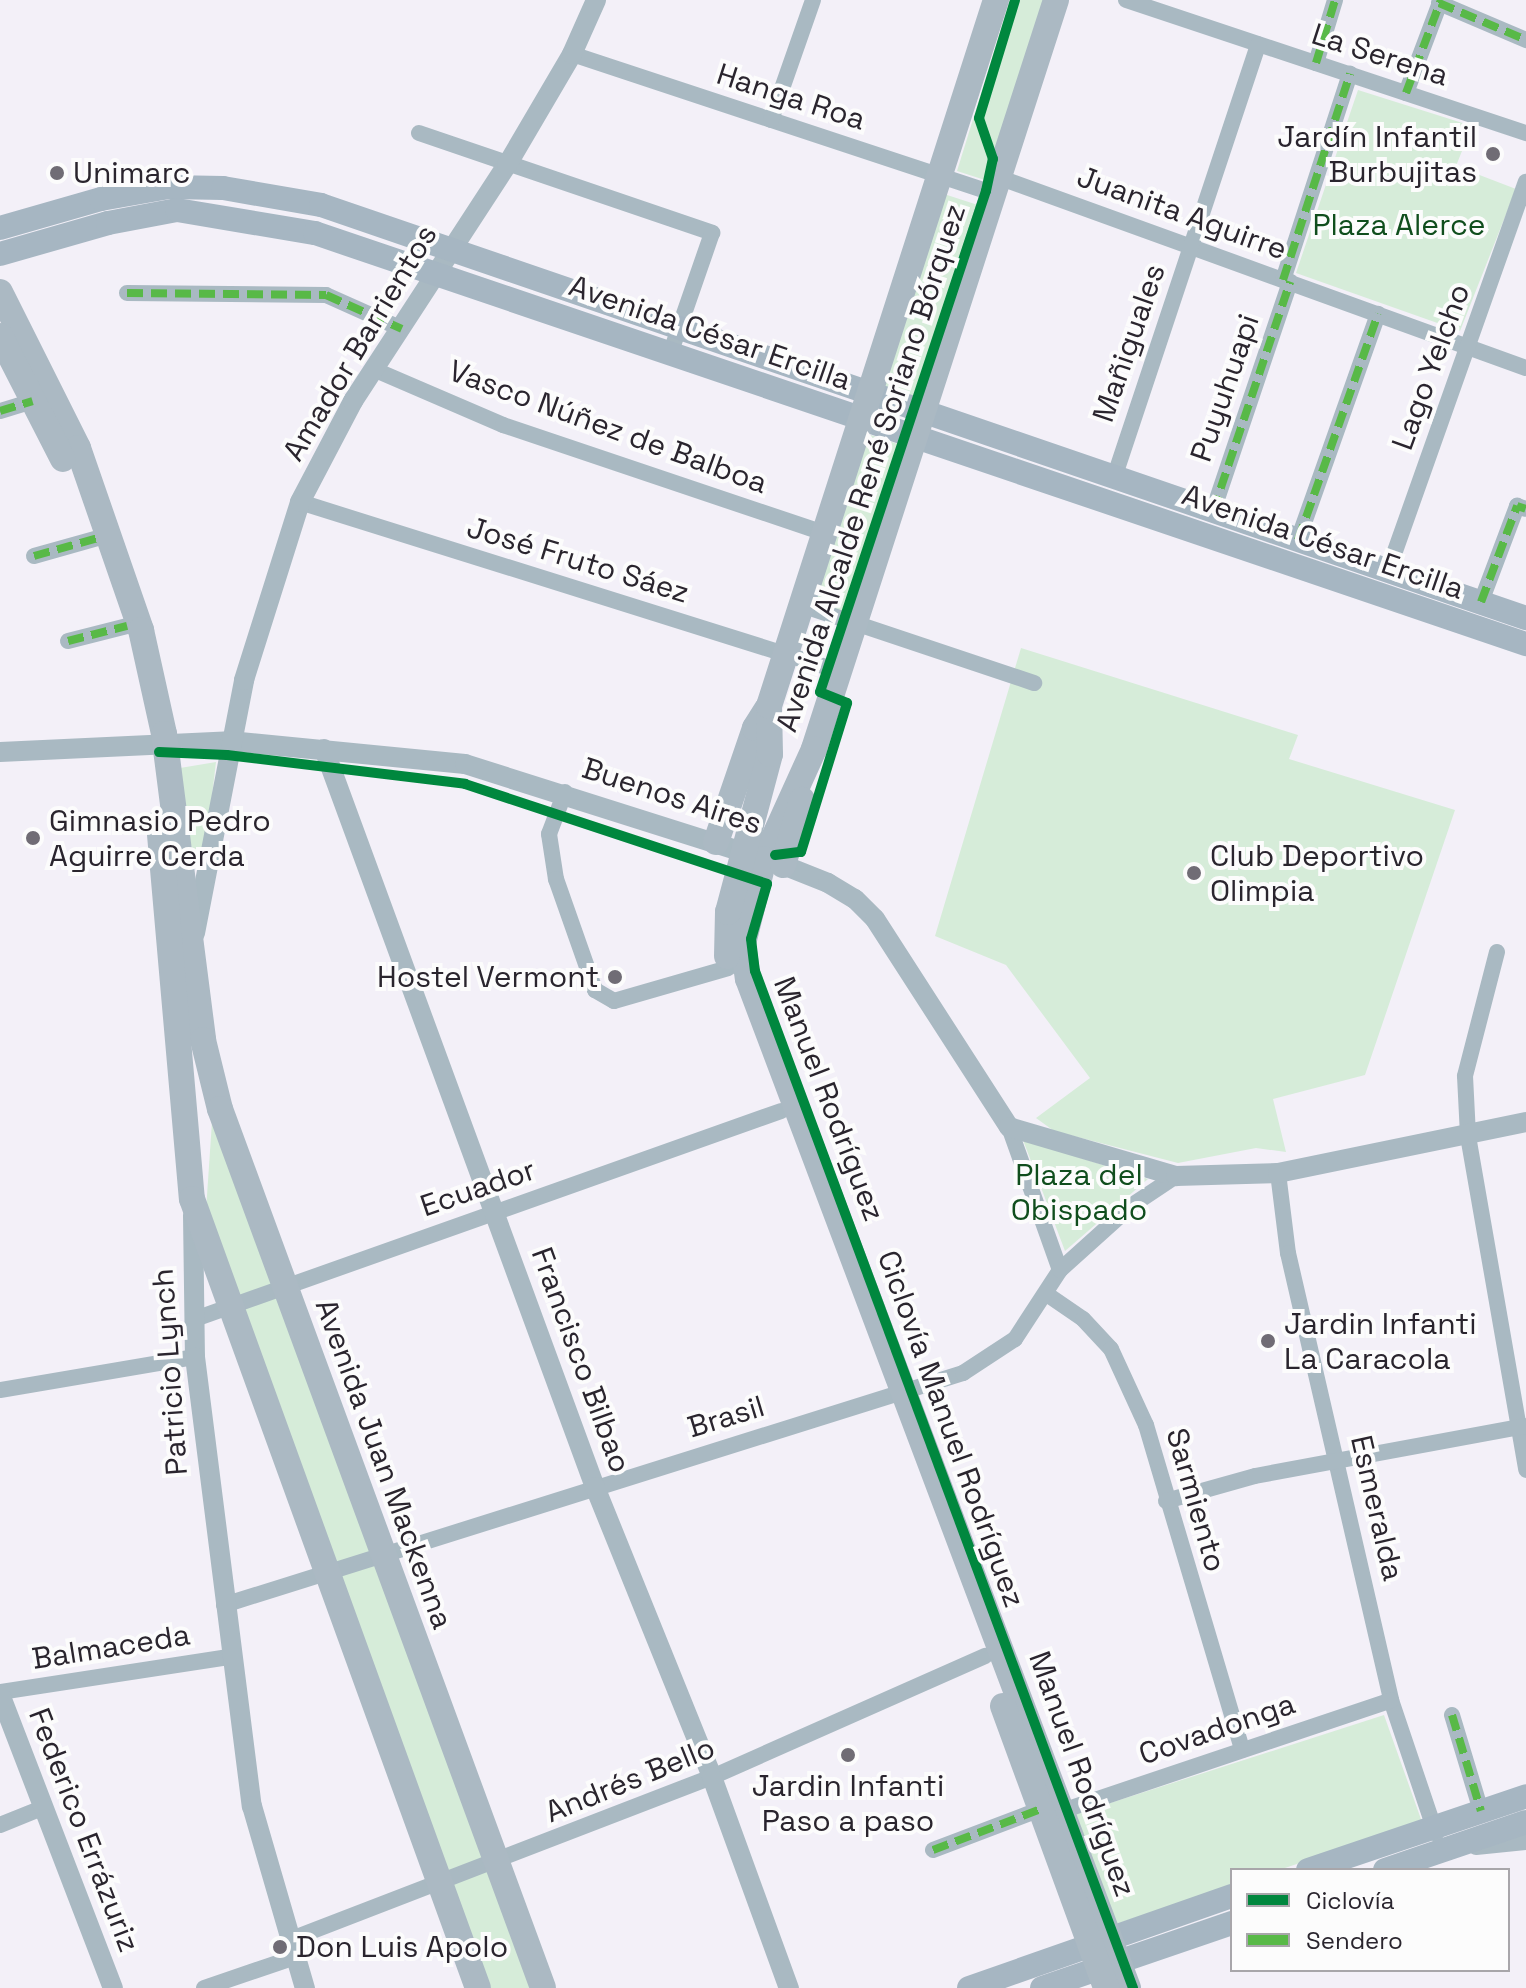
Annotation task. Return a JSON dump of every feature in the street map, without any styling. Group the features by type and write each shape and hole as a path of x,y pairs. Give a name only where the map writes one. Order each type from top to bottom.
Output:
{"main road":[{"name":"Avenida Alcalde René Soriano Bórquez","path":"763,859 770,754 769,706 996,0"},
{"name":"Avenida Alcalde René Soriano Bórquez","path":"763,859 814,749 1056,0"},
{"name":"Avenida César Ercilla","path":"0,228 83,205 188,186 309,202 678,330 865,407"},
{"path":"177,210 188,186"},
{"path":"304,230 298,212 309,202"},
{"path":"79,232 77,218 83,205"},
{"name":"Avenida César Ercilla","path":"0,254 177,210 304,230 670,354 865,407 1526,644"},
{"path":"0,292 97,494 141,630 160,739"},
{"path":"0,336 98,538 160,739"},
{"name":"Avenida César Ercilla","path":"918,425 1114,478 1526,618"},
{"path":"716,842 755,728 769,706"},
{"name":"Avenida Juan Mackenna","path":"160,739 203,1040 220,1109 543,1988"},
{"name":"Patricio Lynch","path":"160,739 192,1199"},
{"name":"Manuel Rodríguez","path":"763,859 725,933 728,968 781,1111 897,1393 985,1656 1051,1810"},
{"name":"Manuel Rodríguez","path":"763,859 743,930 748,979 1105,1960 1128,1988"},
{"path":"192,1199 478,1988"},
{"path":"1314,1868 1526,1796"},
{"path":"1391,1868 1526,1823"},
{"path":"1042,1988 1230,1897"},
{"path":"969,1988 1105,1960 1230,1924"}],"street":[{"name":"Amador Barrientos","path":"230,741 268,591 300,502 373,369 439,274 507,165 572,54 596,0"},
{"path":"771,120 813,0"},
{"name":"La Serena","path":"1126,0 1526,133"},
{"path":"1316,63 1335,0"},
{"path":"1406,93 1440,2 1526,40"},
{"name":"Mañiguales","path":"1114,478 1258,44"},
{"name":"Hanga Roa","path":"572,54 940,175 996,185"},
{"name":"Puyuhuapi","path":"1213,511 1350,74"},
{"path":"419,133 712,233 670,354"},
{"name":"Lago Yelcho","path":"1388,571 1526,182"},
{"name":"Juanita Aguirre","path":"996,185 1191,247 1526,368"},
{"path":"127,293 326,295 402,329"},
{"path":"1298,540 1378,314"},
{"name":"Vasco Núñez de Balboa","path":"373,369 503,425 824,533"},
{"path":"0,411 33,401"},
{"name":"José Fruto Sáez","path":"300,502 839,671"},
{"path":"1481,602 1522,508"},
{"path":"34,556 98,538"},
{"path":"801,605 1034,683"},
{"path":"68,641 127,626"},
{"name":"Buenos Aires","path":"0,752 209,734 230,741 465,764 565,792 828,883 855,899 875,919 1009,1127 1060,1270"},
{"name":"Avenida Juan Mackenna","path":"192,954 230,741"},
{"name":"Francisco Bilbao","path":"324,749 595,1487 712,1777 789,1988"},
{"path":"565,792 549,834 556,879 595,990 614,1001 728,968"},
{"path":"1497,952 1465,1076 1468,1136 1521,1427 1526,1470"},
{"name":"Ecuador","path":"195,1319 781,1111"},
{"path":"1009,1127 1176,1176 1278,1173 1526,1122"},
{"name":"Esmeralda","path":"1278,1173 1288,1253 1391,1700 1442,1850"},
{"name":"Brasil","path":"224,1605 897,1393 990,1359 1015,1339 1048,1295 1060,1270 1131,1206 1176,1176"},
{"name":"Patricio Lynch","path":"192,1199 195,1357 230,1657 252,1806 305,1988"},
{"name":"Sarmiento","path":"1048,1295 1111,1349 1146,1425 1242,1750"},
{"path":"0,1390 195,1357"},
{"path":"1166,1501 1338,1461 1521,1427"},
{"name":"Andrés Bello","path":"204,1988 439,1886 712,1777 985,1656"},
{"name":"Balmaceda","path":"0,1693 230,1657"},
{"name":"Federico Errázuriz","path":"0,1693 113,1988"},
{"name":"Covadonga","path":"933,1850 1391,1700"},
{"path":"1452,1715 1481,1811"},
{"path":"0,1825 42,1808"},
{"path":"1442,1850 1526,1840 1526,1823"}],"green space":[{"path":"1010,0 1048,0 991,182 957,171"},
{"name":"Plaza Alerce","path":"1358,90 1472,126 1456,166 1516,189 1460,331 1296,273"},
{"path":"944,194 984,207 922,403 881,390"},
{"path":"865,433 901,445 848,616 811,604"},
{"name":"Club Deportivo Olimpia","path":"1021,648 1298,735 1289,759 1455,810 1365,1075 1273,1099 1286,1152 1256,1148 1178,1163 1054,1131 1036,1118 1090,1078 1006,965 935,936"},
{"path":"216,762 206,847 194,858 174,769"},
{"path":"213,1107 539,1988 484,1988 205,1225"},
{"name":"Plaza del Obispado","path":"1023,1140 1148,1179 1065,1251"},
{"path":"1384,1715 1422,1822 1285,1868 1230,1868 1230,1887 1116,1924 1076,1814"}],"marked path":[{"path":"1316,63 1335,0"},
{"path":"1406,93 1441,0"},
{"path":"1439,3 1526,40"},
{"path":"1283,280 1350,74"},
{"path":"1213,511 1290,282"},
{"path":"127,293 326,295 402,329"},
{"path":"1298,540 1378,314"},
{"path":"0,411 33,401"},
{"path":"1481,602 1517,506 1526,509"},
{"path":"34,556 98,538"},
{"path":"68,641 127,626"},
{"path":"1452,1715 1481,1811"},
{"path":"933,1850 1041,1809"}],"cycle path":[{"path":"775,855 801,852 847,703 820,692 986,191 993,159 979,118 1015,0"},
{"name":"Ciclovía Manuel Rodríguez","path":"159,752 227,755 465,784 767,884 751,939 755,971 1133,1988"}],"place":[{"name":"Jardín Infantil Burbujitas","path":"1493,154"},
{"name":"Unimarc","path":"57,173"},
{"name":"Gimnasio Pedro Aguirre Cerda","path":"33,838"},
{"name":"Club Deportivo Olimpia","path":"1194,873"},
{"name":"Hostel Vermont","path":"615,977"},
{"name":"Jardin Infanti La Caracola","path":"1268,1341"},
{"name":"Jardin Infanti Paso a paso","path":"848,1755"},
{"name":"Don Luis Apolo","path":"280,1947"}]}
